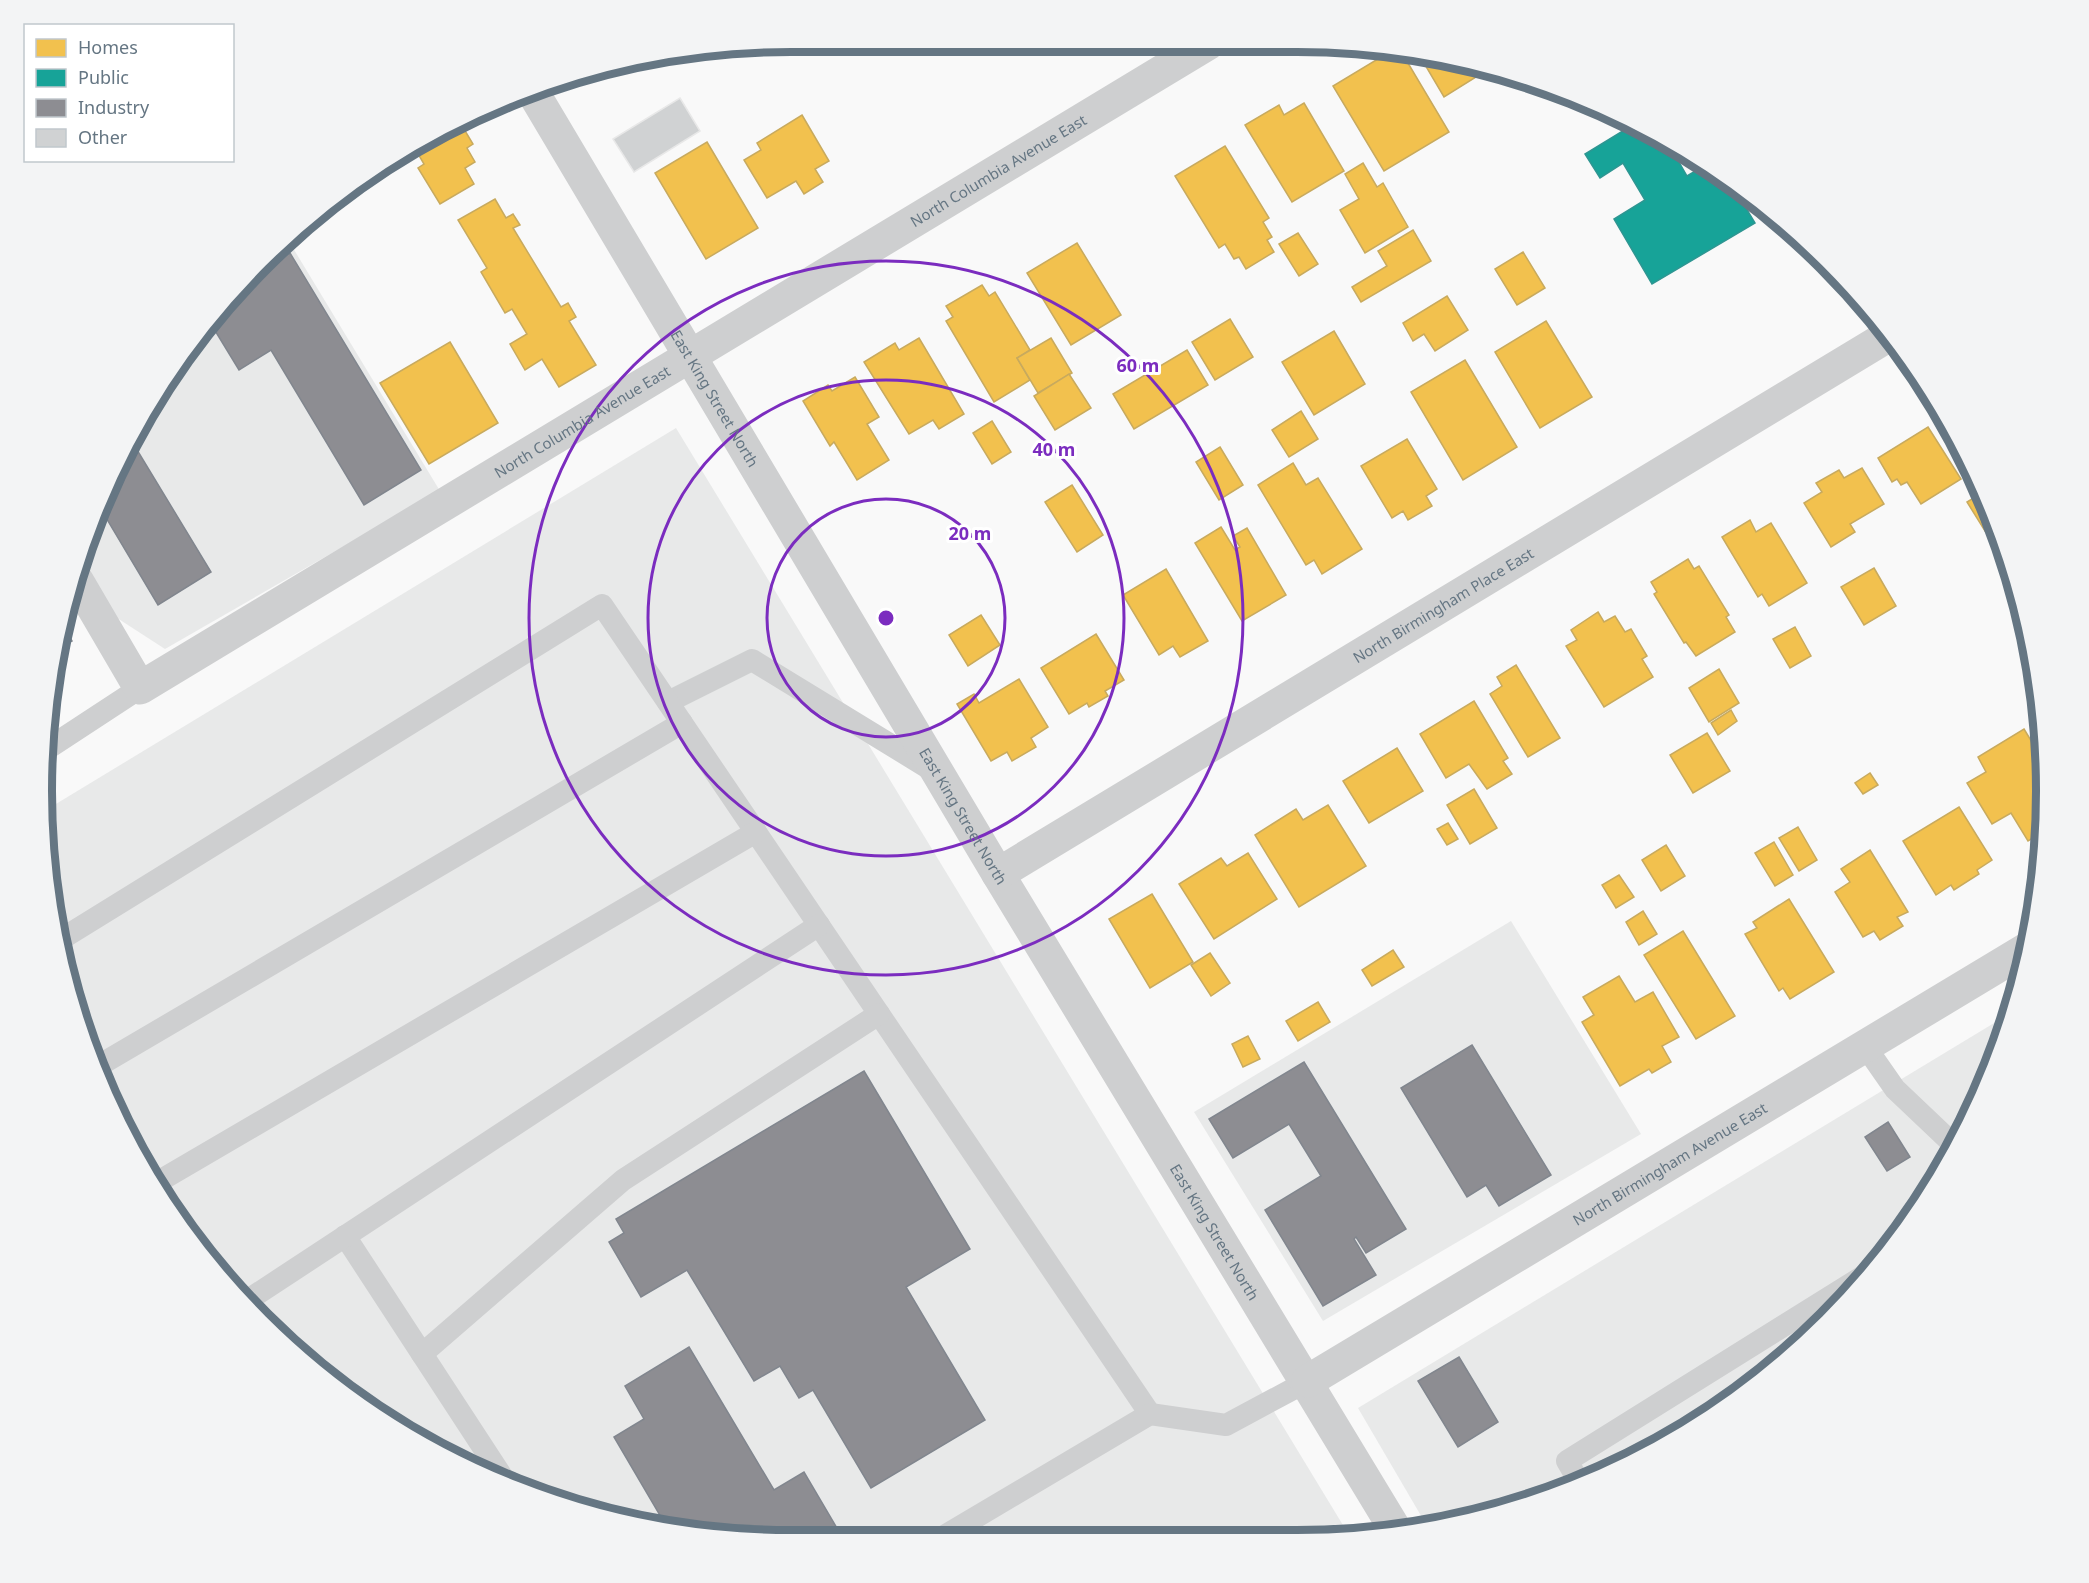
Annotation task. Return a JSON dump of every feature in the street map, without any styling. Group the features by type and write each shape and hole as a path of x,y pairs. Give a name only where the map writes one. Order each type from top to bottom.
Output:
{"street":[{"name":"North Columbia Avenue East","path":"140,688 1194,52"},
{"name":"East King Street North","path":"537,99 998,874 1308,1381 1392,1524"},
{"name":"North Birmingham Place East","path":"998,874 1882,340"},
{"path":"82,588 140,688"},
{"name":"North Birmingham Avenue East","path":"1308,1381 2018,954"}],"lane":[{"path":"67,936 602,605 1150,1414"},
{"path":"668,702 752,660 939,774"},
{"path":"54,744 140,688"},
{"path":"105,1062 682,723"},
{"path":"163,1179 756,832"},
{"path":"253,1297 819,925"},
{"path":"422,1354 623,1180 879,1014"},
{"path":"1865,1046 1895,1089 1948,1140"},
{"path":"345,1236 497,1468"},
{"path":"1576,1476 1567,1461 1845,1287"},
{"path":"953,1530 1150,1414 1226,1425 1308,1381"}],"shaded area":[{"path":"293,248 440,491 165,649 114,616 87,569 92,554 129,465 177,381 236,304"},
{"path":"676,428 1345,1529 792,1530 743,1529 695,1524 600,1505 554,1491 465,1454 422,1431 381,1406 342,1378 269,1314 205,1241 177,1202 152,1161 109,1074 78,983 59,888 53,806"},
{"path":"1511,921 1641,1134 1323,1321 1194,1112"},
{"path":"2000,1020 1980,1074 1960,1118 1912,1202 1884,1241 1853,1279 1785,1347 1708,1406 1667,1431 1580,1474 1535,1491 1489,1505 1423,1519 1358,1408"}],"building: Homes":[{"path":"1380,58 1407,61 1449,132 1384,171 1333,86"},
{"path":"1425,64 1475,75 1476,77 1444,97"},
{"path":"1304,103 1344,171 1292,202 1245,125 1279,105 1284,115"},
{"path":"802,115 829,161 815,169 823,182 804,194 796,181 767,198 744,160 761,150 757,143"},
{"path":"464,129 473,144 467,148 475,162 465,168 474,184 440,204 418,168 424,164 418,154"},
{"path":"707,142 758,228 706,259 655,173"},
{"path":"1225,146 1269,218 1263,222 1272,237 1267,240 1274,252 1246,269 1239,257 1234,259 1225,244 1219,248 1175,176"},
{"path":"1363,163 1377,187 1383,183 1408,227 1365,253 1340,210 1359,199 1345,174"},
{"path":"495,199 506,218 513,214 520,225 513,228 561,307 568,303 576,317 569,321 596,365 559,387 542,359 525,370 510,344 527,334 512,309 505,313 481,272 487,268 458,220"},
{"path":"1413,230 1431,261 1361,302 1352,287 1387,266 1378,251"},
{"path":"1298,233 1318,264 1299,276 1279,244"},
{"path":"1077,243 1121,315 1071,345 1027,273"},
{"path":"1523,252 1545,288 1517,305 1495,269"},
{"path":"982,285 989,296 995,292 1030,350 1017,358 1030,380 994,402 946,321 953,317 946,306"},
{"path":"1447,296 1468,330 1435,351 1424,334 1413,341 1403,323"},
{"path":"1230,319 1253,357 1215,380 1192,342"},
{"path":"1546,321 1592,397 1540,428 1495,352"},
{"path":"1334,331 1365,384 1314,415 1282,362"},
{"path":"919,338 964,414 939,429 933,420 909,434 864,362 895,343 899,350"},
{"path":"1051,338 1072,373 1038,393 1017,358"},
{"path":"450,342 498,423 429,464 380,383"},
{"path":"1187,350 1208,385 1134,429 1113,394"},
{"path":"1465,360 1517,447 1463,480 1411,392"},
{"path":"1069,374 1091,408 1055,430 1034,396"},
{"path":"855,377 879,417 867,424 889,460 857,480 834,442 830,446 803,401 828,385 832,391"},
{"path":"1301,411 1318,439 1289,457 1272,430"},
{"path":"992,421 1011,452 992,464 973,433"},
{"path":"1928,427 1961,479 1921,504 1907,482 1901,485 1897,479 1892,482 1878,458"},
{"path":"1407,439 1437,489 1426,496 1432,506 1408,520 1403,511 1392,518 1361,466"},
{"path":"1220,447 1243,485 1219,500 1196,462"},
{"path":"1293,463 1306,485 1318,478 1362,549 1322,574 1314,560 1306,565 1258,485"},
{"path":"1862,468 1884,504 1850,524 1855,532 1831,547 1804,503 1822,492 1816,483 1839,470 1844,478"},
{"path":"1072,485 1103,535 1077,552 1045,502"},
{"path":"1975,497 1988,529 1985,531 1967,502"},
{"path":"1750,520 1756,532 1771,523 1807,583 1769,606 1762,594 1758,597 1722,537"},
{"path":"1221,527 1235,550 1240,547 1233,536 1247,528 1286,595 1242,621 1195,543"},
{"path":"1688,559 1694,569 1699,566 1729,615 1726,617 1735,632 1696,656 1686,642 1684,643 1654,594 1657,592 1651,582"},
{"path":"1874,568 1896,606 1864,625 1841,587"},
{"path":"1166,569 1208,641 1180,657 1173,646 1159,655 1123,595"},
{"path":"1598,612 1604,622 1615,616 1625,632 1631,629 1647,656 1642,659 1653,677 1604,707 1566,646 1577,640 1571,630"},
{"path":"981,615 1000,645 968,666 949,635"},
{"path":"1795,627 1811,656 1790,668 1773,639"},
{"path":"1096,634 1124,680 1105,691 1108,696 1089,707 1087,703 1069,714 1041,668"},
{"path":"1516,665 1560,738 1528,757 1490,694 1502,686 1497,677"},
{"path":"1719,669 1739,703 1709,722 1689,688"},
{"path":"1019,679 1048,727 1031,738 1036,747 1012,761 1007,752 991,761 957,704 974,694 979,703"},
{"path":"1474,701 1508,758 1503,761 1512,774 1487,789 1469,764 1446,778 1420,734"},
{"path":"1731,710 1737,721 1718,735 1711,723"},
{"path":"2024,729 2035,747 2035,837 2028,841 2011,813 1992,824 1967,783 1986,772 1978,757"},
{"path":"1707,733 1730,771 1693,793 1670,755"},
{"path":"1397,748 1423,791 1369,823 1343,781"},
{"path":"1870,773 1878,785 1863,794 1855,783"},
{"path":"1474,789 1497,828 1470,844 1447,805"},
{"path":"1328,805 1366,866 1299,907 1255,835 1296,809 1303,820"},
{"path":"1959,807 1992,860 1977,870 1979,874 1954,890 1951,885 1936,895 1903,841"},
{"path":"1448,823 1458,839 1447,845 1437,829"},
{"path":"1798,827 1817,860 1799,871 1779,838"},
{"path":"1774,842 1793,875 1775,886 1755,853"},
{"path":"1666,845 1685,876 1661,891 1642,860"},
{"path":"1870,850 1908,912 1897,917 1903,926 1880,940 1874,931 1863,937 1835,892 1850,882 1841,869"},
{"path":"1248,853 1277,899 1214,939 1179,884 1221,858 1227,866"},
{"path":"1619,875 1634,897 1616,908 1602,885"},
{"path":"1152,894 1193,962 1150,988 1109,919"},
{"path":"1789,899 1834,972 1790,999 1783,988 1779,991 1745,934 1757,928 1753,922"},
{"path":"1643,911 1657,934 1639,945 1626,922"},
{"path":"1683,931 1735,1016 1696,1039 1644,955"},
{"path":"1393,950 1404,967 1372,986 1362,970"},
{"path":"1210,953 1230,983 1211,996 1191,965"},
{"path":"1619,976 1635,1002 1653,992 1679,1037 1662,1046 1671,1062 1652,1073 1649,1069 1620,1086 1582,1022 1594,1015 1583,997"},
{"path":"1318,1002 1330,1022 1298,1041 1286,1021"},
{"path":"1248,1036 1260,1059 1243,1067 1232,1044"}],"building: Public":[{"path":"1625,130 1677,158 1687,176 1697,170 1742,201 1755,223 1652,284 1614,219 1645,200 1623,163 1600,178 1585,154"}],"building: Industry":[{"path":"290,253 421,470 364,505 271,350 239,370 215,330 278,261"},
{"path":"137,450 211,572 158,605 106,517"},
{"path":"1472,1045 1551,1175 1499,1206 1486,1185 1467,1197 1401,1088"},
{"path":"1304,1062 1406,1229 1366,1253 1356,1237 1354,1239 1376,1275 1323,1306 1265,1210 1321,1176 1289,1124 1233,1158 1209,1119"},
{"path":"864,1071 970,1249 906,1287 985,1420 871,1488 813,1390 799,1398 780,1366 754,1381 687,1270 641,1297 609,1242 624,1233 616,1219"},
{"path":"1888,1122 1910,1157 1887,1171 1865,1137"},
{"path":"689,1347 774,1490 804,1472 838,1530 743,1529 662,1518 614,1437 644,1419 625,1386"},
{"path":"1459,1357 1498,1422 1458,1447 1418,1381"}],"building: Other":[{"path":"680,98 700,131 634,172 613,139"}]}
